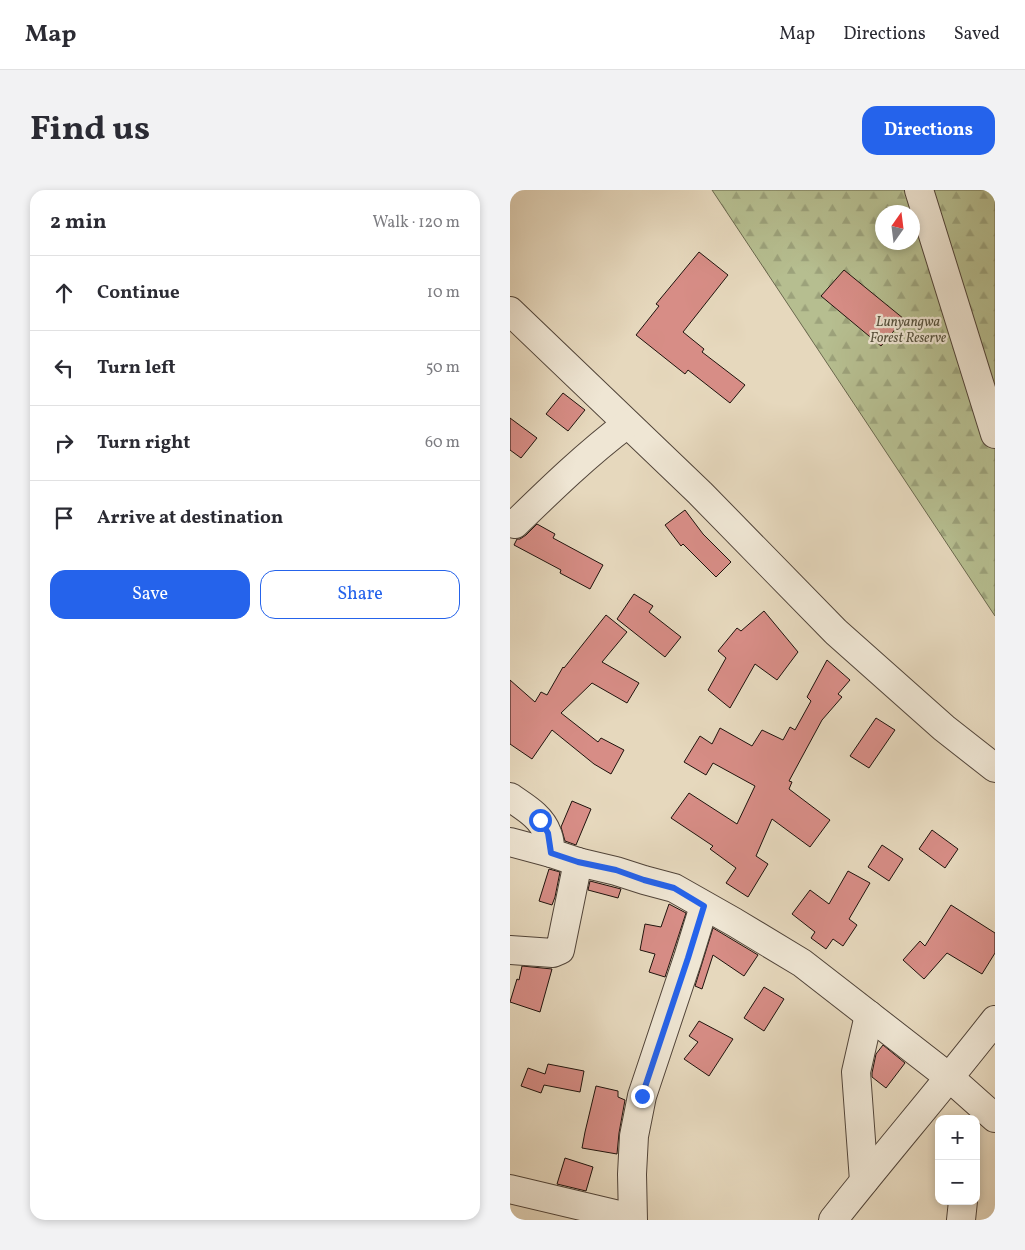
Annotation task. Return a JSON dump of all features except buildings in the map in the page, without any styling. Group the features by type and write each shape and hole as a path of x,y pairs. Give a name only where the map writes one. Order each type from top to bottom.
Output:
{"street":[{"path":"919,190 995,434"},
{"path":"510,311 700,493 836,632 944,728 995,768"},
{"path":"512,528 577,466 628,424"},
{"path":"513,806 531,811 540,820 548,833 551,853"},
{"path":"510,842 578,862 616,870 674,888 734,922 802,963 950,1078 982,1113"},
{"path":"510,950 553,953 560,950 578,862"},
{"path":"510,1188 632,1219 634,1136 642,1096 704,906"},
{"path":"864,1181 856,1072 869,1015"},
{"path":"833,1220 950,1078 995,1020"},
{"path":"961,1220 963,1205"}],"green space":[{"name":"Lunyangwa Forest Reserve","path":"712,190 995,190 995,616"}],"route":[{"path":"540,820 548,833 551,853 674,888 704,906 642,1096"}]}
